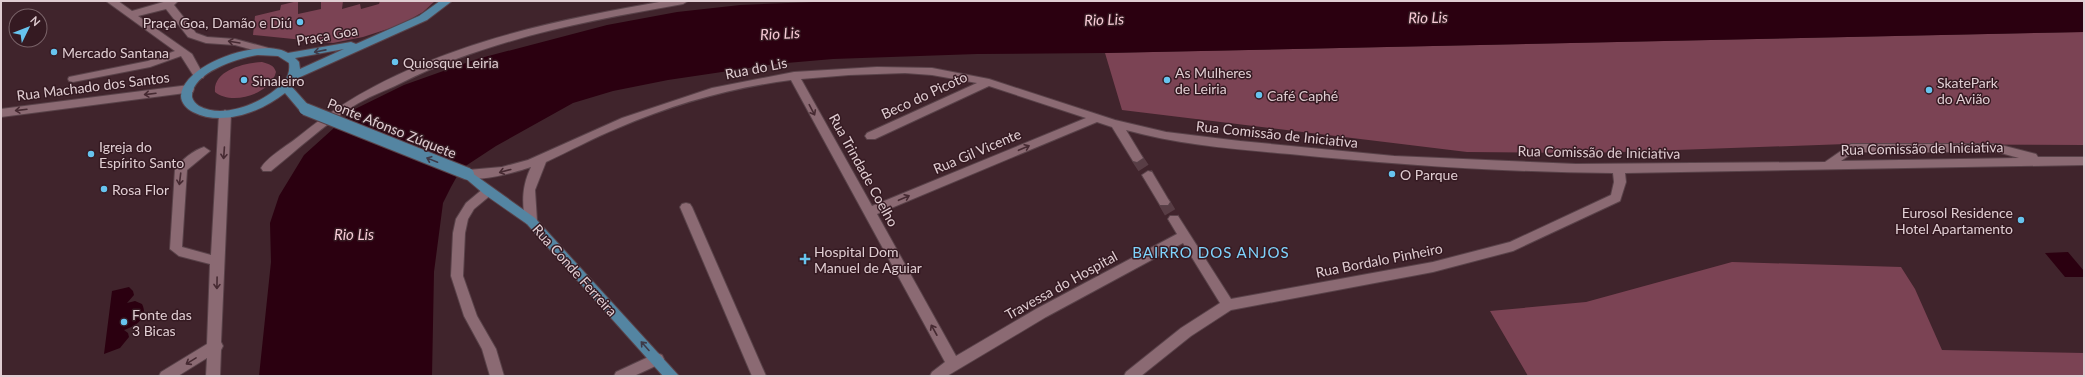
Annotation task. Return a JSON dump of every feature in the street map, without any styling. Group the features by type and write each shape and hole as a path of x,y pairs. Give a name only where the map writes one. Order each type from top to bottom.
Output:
{"main road":[{"name":"Praça Goa","path":"294,76 423,18 447,1"},
{"name":"Praça Goa","path":"288,56 372,42"},
{"path":"272,52 288,56 294,62 296,68 294,76 286,87 275,97 260,105 225,114 210,114 198,111 190,105 187,98 189,89 199,76 216,65 242,54 272,52"},
{"name":"Ponte Afonso Zúquete","path":"286,87 305,109 468,174"},
{"name":"Rua Conde Ferreira","path":"468,174 488,191 532,221 672,376"}],"street":[{"path":"111,1 132,14 183,52 195,66 199,76"},
{"path":"267,168 344,107 411,72 444,58 496,39 533,29 683,1"},
{"path":"132,14 170,3 182,25 192,35 206,40 235,42 272,52"},
{"path":"73,79 150,64 183,52"},
{"name":"Rua do Lis","path":"468,174 494,174 540,161 603,130 688,98 740,85 794,76 905,70 956,74 990,82 1097,118"},
{"name":"Rua Trindade Coelho","path":"794,76 868,213 953,364"},
{"name":"Beco do Picoto","path":"871,136 990,82"},
{"name":"Rua Machado dos Santos","path":"1,113 189,89"},
{"path":"213,376 216,346 217,261 225,114"},
{"name":"Rua Gil Vicente","path":"868,213 1097,118"},
{"name":"Rua Comissão de Iniciativa","path":"1097,118 1180,139 1352,157 1482,165 1619,169 2084,160"},
{"path":"1116,124 1137,158"},
{"path":"1828,165 1851,148 1998,148 2047,161"},
{"path":"204,151 193,158 182,169 175,239 176,249 183,253 217,261"},
{"path":"532,221 527,198 528,186 540,161"},
{"name":"Rua Bordalo Pinheiro","path":"1131,376 1186,332 1228,305 1433,267 1513,246 1616,198 1620,182 1619,169"},
{"path":"1148,175 1164,202"},
{"path":"488,191 470,206 462,219 459,232 457,276 470,316 489,349 497,376"},
{"path":"686,207 758,376"},
{"path":"1174,218 1228,305"},
{"name":"Travessa do Hospital","path":"937,376 953,364 1041,314 1185,236"},
{"path":"166,376 216,346"},
{"path":"620,376 657,359"}],"shaded area":[{"name":"Praça Goa, Damão e Diú","path":"298,1 298,14 321,9 321,1 343,1 342,9 360,4 361,9 379,4 380,1 435,1 423,12 400,25 363,37 333,43 253,35 255,16 280,10 281,5"},
{"path":"2084,32 2084,145 1846,144 1592,153 1467,152 1122,110 1105,53"},
{"path":"262,62 273,66 276,72 273,80 259,92 250,96 231,98 222,96 215,92 216,84 219,78 231,69 247,64"},
{"path":"1732,262 1901,267 1915,289 1942,350 2084,353 2084,376 1528,376 1490,311 1586,302"}],"water":[{"name":"Rio Lis","path":"840,1 2084,1 2084,32 1105,53 977,54 833,59 775,64 668,80 613,91 573,103 496,146 461,169 443,203 434,272 432,376 259,376 271,262 270,223 279,196 304,155 355,109 404,85 477,59 607,25 677,12 740,5"},
{"path":"2068,252 2084,271 2084,277 2065,277 2045,253"},
{"name":"Fonte das 3 Bicas","path":"129,287 133,291 134,295 127,303 135,301 142,304 144,309 143,317 137,324 124,330 128,333 129,337 120,348 104,354 112,291"}],"tunnel":[{"path":"1137,158 1148,175"},
{"path":"1164,202 1174,219"}],"place":[{"name":"Praça Goa, Damão e Diú","path":"300,22"},
{"name":"Mercado Santana","path":"54,52"},
{"name":"Quiosque Leiria","path":"395,62"},
{"name":"Sinaleiro","path":"244,80"},
{"name":"As Mulheres de Leiria","path":"1167,80"},
{"name":"SkatePark do Avião","path":"1929,90"},
{"name":"Café Caphé","path":"1259,95"},
{"name":"Igreja do Espírito Santo","path":"91,154"},
{"name":"O Parque","path":"1392,174"},
{"name":"Rosa Flor","path":"104,189"},
{"name":"Eurosol Residence Hotel Apartamento","path":"2021,220"},
{"name":"Hospital Dom Manuel de Aguiar","path":"805,259"},
{"name":"Fonte das 3 Bicas","path":"124,322"}],"district":[{"name":"BAIRRO DOS ANJOS","path":"1211,252"}]}
